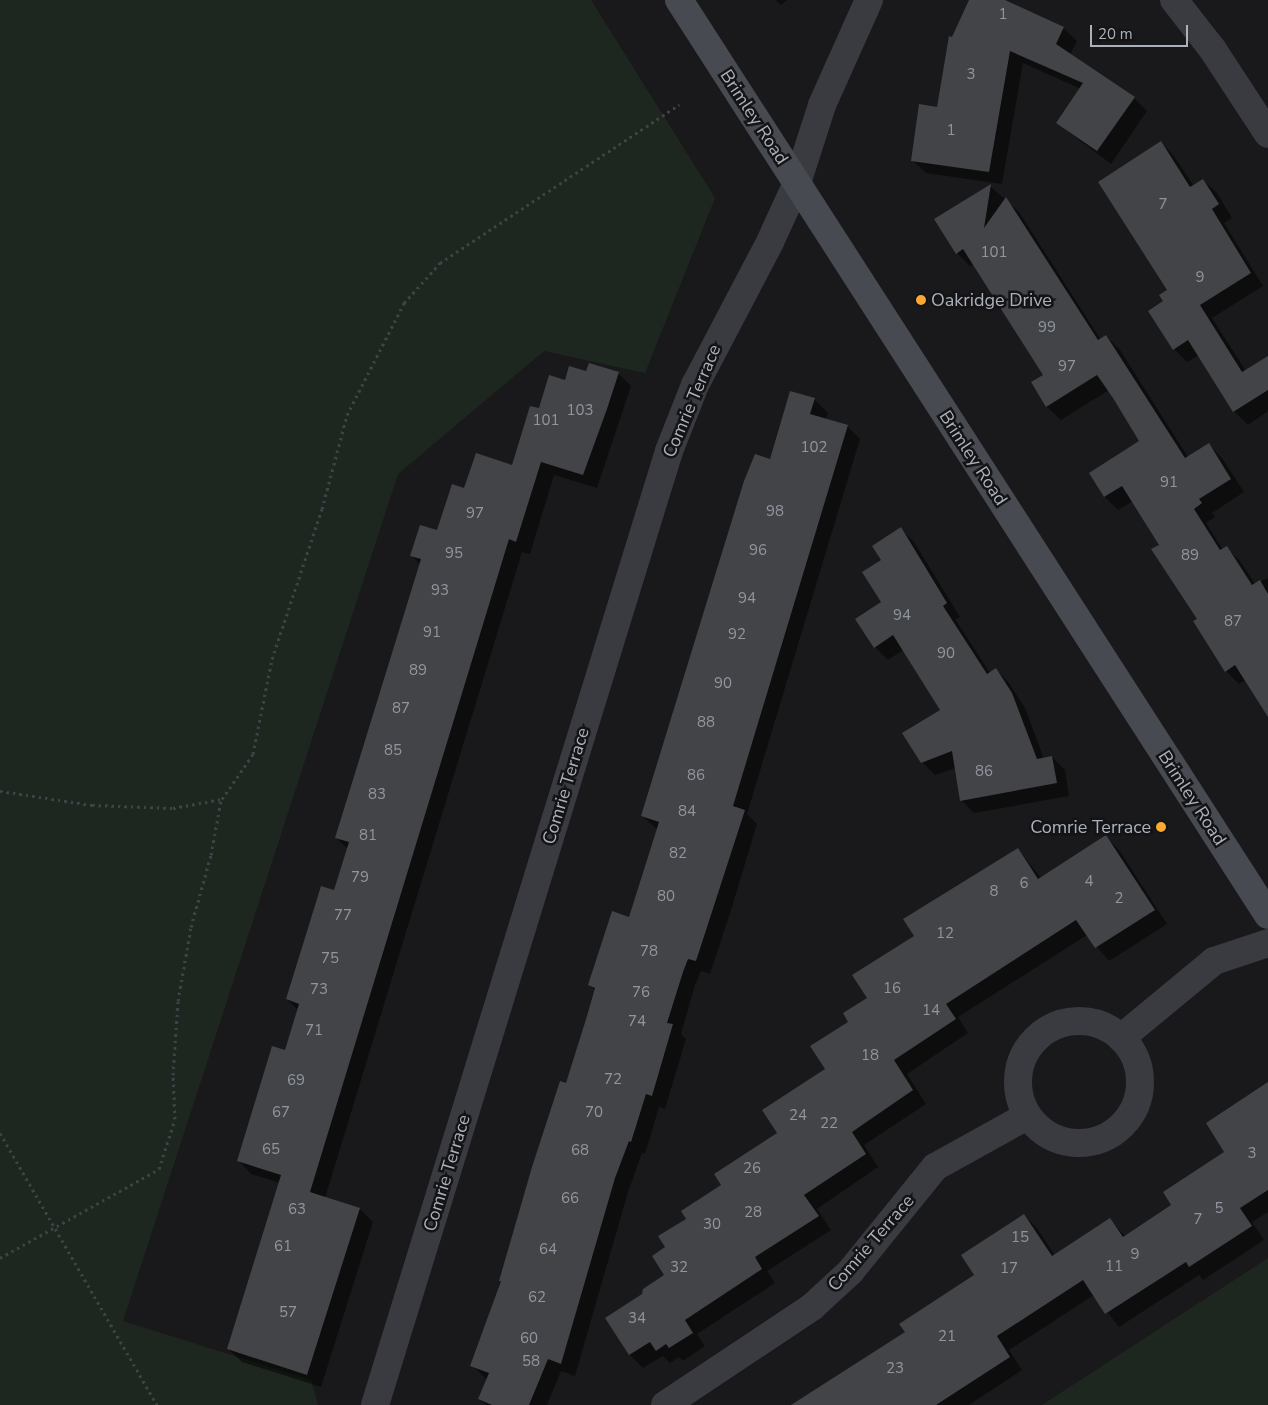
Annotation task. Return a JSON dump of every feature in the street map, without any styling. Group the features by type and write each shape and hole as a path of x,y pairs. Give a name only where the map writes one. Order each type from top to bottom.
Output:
{"main road":[{"name":"Brimley Road","path":"679,0 1268,915"}],"street":[{"path":"797,183 822,105 869,0"},
{"path":"1174,0 1213,50 1268,134"},
{"name":"Comrie Terrace","path":"376,1405 669,451 695,385 770,242 797,183"},
{"path":"1122,1038 1214,961 1268,942"},
{"path":"1081,1021 1103,1026 1122,1038 1135,1056 1140,1079 1138,1101 1120,1126 1109,1136 1087,1143 1064,1142 1043,1132 1027,1116 1019,1095 1018,1073 1026,1052 1040,1035 1059,1025 1081,1021"},
{"name":"Comrie Terrace","path":"664,1405 812,1308 850,1272 935,1167 1027,1116"}],"path":[{"path":"0,1258 52,1227 159,1169 175,1119 173,1075 180,992 191,927 212,855 222,799 253,754 272,659 322,509 347,415 404,302 440,263 679,105"},
{"path":"0,791 92,805 173,808 222,799"},
{"path":"0,1133 52,1227 99,1300 157,1405"}],"shaded area":[{"path":"0,0 591,0 715,198 645,373 544,351 398,474 123,1321 311,1380 318,1405 0,1405"},
{"path":"1268,1258 1268,1405 1042,1405"}],"building":[{"path":"969,0 1005,0 1064,27 1056,44 1135,97 1097,151 1056,123 1083,83 1010,51 989,172 911,161 919,104 937,107 949,36 952,37"},
{"path":"1161,141 1190,187 1203,179 1219,204 1212,209 1251,273 1200,305 1242,372 1268,356 1268,390 1233,412 1188,340 1173,350 1148,311 1163,301 1159,295 1167,290 1098,182"},
{"path":"991,184 984,228 1006,197 1098,340 1106,335 1185,458 1209,443 1231,479 1199,499 1202,503 1194,509 1220,550 1227,546 1252,585 1260,580 1268,594 1268,717 1235,665 1225,672 1193,621 1197,619 1151,549 1159,545 1122,486 1104,497 1089,473 1139,441 1113,398 1097,375 1046,407 1031,382 1043,375 963,249 956,254 934,219"},
{"path":"589,363 619,372 607,409 583,475 541,462 516,542 509,539 310,1192 360,1208 307,1375 227,1349 281,1175 237,1161 272,1046 285,1050 299,1004 286,999 321,886 334,890 349,842 335,838 421,559 410,556 420,525 437,530 452,484 464,488 476,453 512,465 530,406 539,408 549,375 565,380 569,366 586,371"},
{"path":"790,391 815,398 810,414 848,425 733,806 745,810 696,961 688,959 683,972 667,1023 673,1024 652,1096 646,1094 631,1142 629,1141 615,1178 561,1364 548,1359 529,1405 492,1405 478,1399 489,1373 470,1366 501,1281 499,1281 532,1167 560,1081 566,1083 587,1016 595,988 588,985 612,911 629,917 659,822 641,816 744,481 755,454 770,459"},
{"path":"901,527 947,603 943,606 987,674 996,668 1012,693 1037,759 1052,756 1057,783 960,801 952,751 921,763 902,733 940,710 893,635 874,648 855,619 881,602 862,572 881,560 872,546"},
{"path":"1106,835 1155,910 1095,948 1076,920 946,1004 956,1019 894,1060 913,1090 852,1132 866,1154 804,1195 819,1216 755,1257 762,1269 685,1320 693,1333 669,1348 666,1344 656,1351 650,1342 629,1355 605,1318 642,1294 643,1289 664,1275 652,1256 665,1247 658,1236 686,1219 681,1211 721,1185 714,1174 777,1133 762,1110 825,1069 810,1046 848,1022 843,1013 867,998 852,975 914,936 903,919 1018,848 1038,879"},
{"path":"1268,1082 1268,1190 1240,1208 1252,1226 1189,1267 1186,1262 1105,1314 1083,1280 997,1336 1010,1357 936,1405 791,1405 905,1332 899,1324 974,1275 961,1255 1024,1214 1052,1256 1110,1218 1123,1237 1171,1205 1163,1192 1224,1152 1206,1123"}],"place":[{"name":"Oakridge Drive","path":"921,300"},
{"name":"Comrie Terrace","path":"1161,827"}]}
